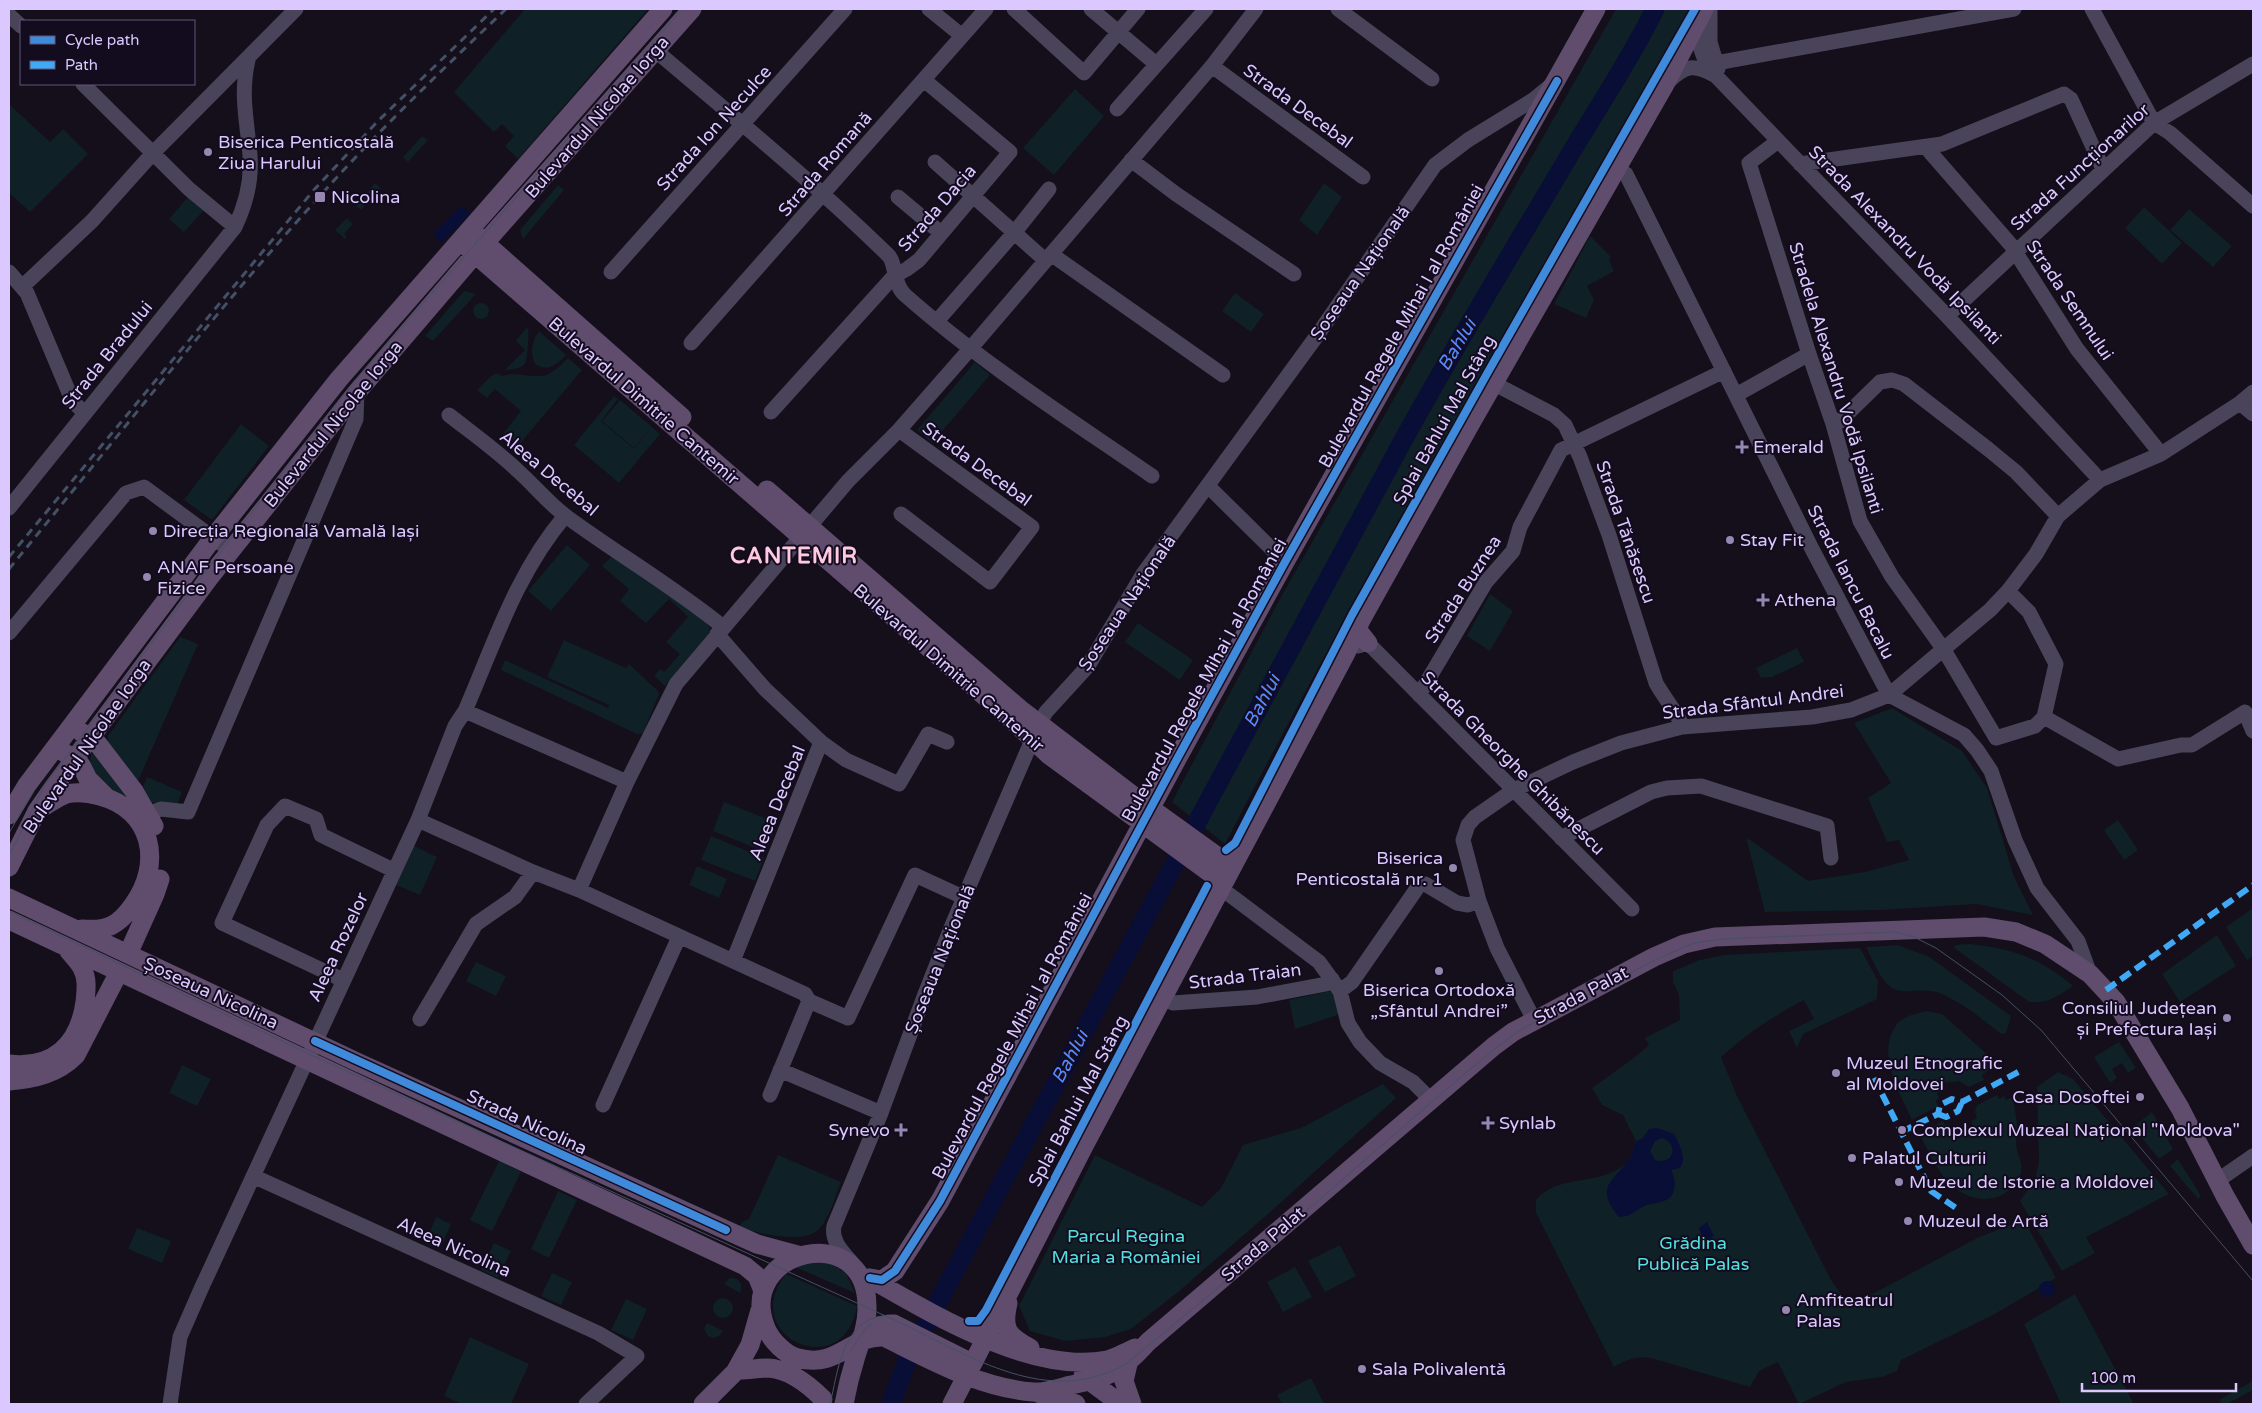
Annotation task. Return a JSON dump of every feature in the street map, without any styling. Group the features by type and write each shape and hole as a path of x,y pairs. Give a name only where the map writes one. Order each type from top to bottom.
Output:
{"main road":[{"name":"Bulevardul Nicolae Iorga","path":"9,815 21,793 213,538 339,380 663,9"},
{"name":"Bulevardul Nicolae Iorga","path":"9,867 37,812 90,738 231,551 356,392 692,9"},
{"name":"Șoseaua Națională","path":"1557,80 1596,9"},
{"path":"952,1404 1084,1146 1163,998 1221,873 1346,653 1362,636 1493,383 1664,86 1704,9"},
{"name":"Bulevardul Regele Mihai I al României","path":"860,1271 882,1280 895,1272 927,1223 1154,821 1285,562 1557,80"},
{"name":"Bulevardul Dimitrie Cantemir","path":"466,235 1035,731 1221,873"},
{"path":"77,719 90,738 98,744 134,791 148,814 161,848 156,867 155,894 128,954"},
{"path":"57,746 81,765 88,779 96,788 131,812 144,829 156,867"},
{"path":"37,812 58,798 71,793 83,792 108,798"},
{"path":"73,928 96,930 110,928 118,922 142,894 148,879 156,867"},
{"name":"Șoseaua Nicolina","path":"9,898 294,1032"},
{"name":"Șoseaua Nicolina","path":"9,920 285,1050"},
{"name":"Strada Palat","path":"862,1339 872,1338 889,1331 969,1369 984,1382 1034,1392 1092,1382 1117,1372 1128,1364 1148,1342 1494,1046 1534,1020 1654,958 1684,944 1715,937 1984,927 2016,932 2044,944 2090,974 2116,1002 2160,1074 2253,1245"},
{"path":"9,1081 28,1080 50,1074 68,1064 69,1053 82,1021 87,982 82,968 66,947"},
{"path":"9,1064 26,1066 46,1062 69,1053 119,972"},
{"name":"Strada Nicolina","path":"294,1032 734,1234 757,1244 801,1256"},
{"name":"Strada Nicolina","path":"285,1050 745,1266 757,1276 762,1300"},
{"path":"738,1371 750,1345 762,1300 777,1267 790,1259 824,1253 844,1259 860,1271 867,1302 867,1321 844,1404"},
{"name":"Strada Palat","path":"860,1271 902,1296 966,1329 986,1338 1056,1361 1107,1360 1148,1342"},
{"path":"1011,1290 1005,1316 1007,1331 1017,1340 1092,1382 1124,1404"},
{"path":"762,1300 766,1330 773,1340 799,1358 815,1374 823,1403"},
{"path":"703,1404 738,1371 773,1355 820,1361 829,1359 862,1339"},
{"path":"1128,1364 1124,1382 1132,1404"},
{"path":"738,1371 770,1368 809,1386 823,1403"},
{"path":"1034,1392 1076,1404"}],"street":[{"path":"23,286 92,221 153,153 248,60 257,48 296,9"},
{"name":"Strada Ion Neculce","path":"611,272 845,9"},
{"path":"929,9 961,36"},
{"name":"Strada Romană","path":"691,343 986,9"},
{"path":"1014,9 1084,73 1138,9"},
{"path":"1091,9 1156,64"},
{"path":"1117,109 1206,9"},
{"name":"Strada Decebal","path":"805,532 848,481 899,430 970,349 1212,66 1256,9"},
{"path":"1338,9 1432,79"},
{"path":"1710,9 1710,42 1718,74"},
{"path":"1664,86 1680,71 1690,67 1701,68 1718,74 1951,15 2014,9"},
{"path":"2092,9 2154,123 2170,133 2253,206"},
{"path":"9,15 20,25"},
{"name":"Strada Alexandru Vodă Ipsilanti","path":"1694,30 1707,66 1718,74 1778,141 1947,316 2100,480"},
{"path":"656,51 823,194 891,257 894,276 903,294 970,349 1152,476"},
{"name":"Strada Bradului","path":"9,508 84,412 236,227 243,210 248,189 250,157 243,97 244,78 248,60"},
{"name":"Strada Funcționarilor","path":"1947,316 2154,123 2253,64"},
{"name":"Strada Decebal","path":"1212,66 1362,177"},
{"name":"Strada Dacia","path":"771,412 894,276 919,260 1010,152 924,80"},
{"name":"Șoseaua Națională","path":"860,1271 836,1244 832,1234 834,1226 881,1113 924,994 1035,731 1046,712 1088,666 1129,595 1316,337 1435,164 1468,140 1533,100 1557,80"},
{"path":"84,85 189,189 236,227"},
{"path":"1800,164 1942,144 2064,94 2070,99 2103,169"},
{"name":"Stradela Alexandru Vodă Ipsilanti","path":"1778,141 1749,163 1833,424 1860,521 1892,577 1944,650 1996,738"},
{"name":"Strada Semnului","path":"1929,146 1930,152 2016,252 2077,349 2161,454"},
{"path":"1131,160 1176,194 1294,274"},
{"path":"935,162 1014,233 1223,375"},
{"name":"Strada Iancu Bacalu","path":"1617,169 1626,174 1812,548 1889,695"},
{"path":"937,320 1050,189"},
{"path":"898,197 941,233"},
{"path":"9,272 23,286 73,402 84,412"},
{"path":"1736,395 1809,354"},
{"name":"Strada Buznea","path":"1419,694 1486,582 1513,551 1520,527 1561,450 1574,442 1724,371"},
{"path":"1833,424 1839,422 1880,382 1892,380 1904,384 1988,448 2016,472 2058,516"},
{"name":"Strada Tănăsescu","path":"1493,383 1554,415 1565,425 1574,442 1609,535 1656,683 1663,698 1682,722 1682,727"},
{"path":"148,814 161,809 188,812 356,419 356,392"},
{"name":"Strada Sfântul Andrei","path":"1534,1020 1497,948 1480,901 1463,840 1468,825 1475,817 1514,790 1604,748 1682,727 1812,717 1851,710 1889,695 1944,650 2008,591 2036,554 2058,516 2100,480 2161,454 2240,403 2253,392"},
{"path":"2240,403 2253,414"},
{"name":"Aleea Decebal","path":"449,415 517,469 565,516 674,590 720,631 765,689 822,742 733,961"},
{"name":"Strada Decebal","path":"899,430 1032,527 990,582 901,514"},
{"path":"1208,486 1285,562"},
{"path":"9,633 126,493 144,487 231,551"},
{"name":"Aleea Rozelor","path":"170,1404 180,1337 355,957 393,870 418,820 455,726 465,711 525,572 547,538 565,516"},
{"path":"579,890 627,782 670,694 720,631 805,532"},
{"path":"1976,750 1996,738 2035,726 2044,717 2056,664 2029,612 2008,591"},
{"name":"Strada Gheorghe Ghibănescu","path":"1362,636 1632,909"},
{"path":"1889,695 1964,735 1976,750 1991,771 2015,840 2037,888 2078,941 2090,974"},
{"path":"465,711 627,782"},
{"path":"2044,717 2118,759 2172,746 2192,745 2245,712 2253,731"},
{"path":"822,742 846,760 899,784 928,734 947,742"},
{"path":"1561,838 1651,792 1684,786 1701,786 1827,826 1832,858"},
{"path":"343,980 222,923 267,825 285,806 316,819 321,835 393,870"},
{"path":"418,820 533,872 579,890 805,994 809,1001 848,1018 915,875 965,898"},
{"path":"420,1019 476,924 515,897 533,872"},
{"path":"1221,873 1230,895 1319,962 1341,984 1348,1024 1360,1042 1380,1063 1413,1082 1431,1100"},
{"path":"1341,984 1420,884 1425,884 1457,903 1468,905 1480,901"},
{"path":"603,1105 680,937"},
{"name":"Strada Traian","path":"1163,998 1173,1003 1257,997 1326,984 1341,984"},
{"path":"770,1095 809,1001"},
{"path":"780,1070 881,1113"},
{"path":"2217,1181 2253,1156"},
{"name":"Aleea Nicolina","path":"253,1176 598,1333 637,1356 586,1404"}],"green space":[{"path":"525,9 648,9 518,159 505,146 514,136 502,124 494,132 454,92"},
{"path":"1616,9 1690,9 1681,28 1335,637 1225,844 1172,802 1282,595"},
{"path":"1075,89 1104,116 1054,175 1023,148"},
{"path":"9,104 50,142 63,129 88,154 30,212 9,193"},
{"path":"422,136 428,140 408,162 403,157"},
{"path":"375,183 381,188 361,210 356,206"},
{"path":"1324,183 1342,197 1317,235 1299,220"},
{"path":"558,185 564,190 523,239 520,230"},
{"path":"189,196 204,210 184,232 169,219"},
{"path":"2144,207 2182,243 2162,264 2125,228"},
{"path":"2189,209 2232,246 2213,267 2170,230"},
{"path":"347,218 353,224 344,234 347,237 345,239 335,230"},
{"path":"1590,236 1611,257 1609,260 1614,271 1587,286 1594,300 1586,318 1554,304"},
{"path":"464,291 476,294 433,341 425,336"},
{"path":"1235,293 1264,314 1251,332 1222,311"},
{"path":"481,303 489,311 481,319 473,311"},
{"path":"526,328 528,329 528,335 526,362 521,367 505,370 525,350 516,341"},
{"path":"539,331 566,355 556,364 545,368 536,365 532,352 533,344"},
{"path":"568,358 582,370 517,447 502,435 521,411 495,389 487,398 477,390 491,376 498,373 502,376 513,374 546,375 555,370"},
{"path":"975,362 990,375 932,443 917,430"},
{"path":"614,396 618,399 601,421 634,449 652,427 660,434 619,483 574,445"},
{"path":"620,400 652,427 634,448 602,421"},
{"path":"241,424 269,446 212,520 184,500"},
{"path":"567,545 590,565 551,611 528,591"},
{"path":"612,556 702,617 710,628 709,635 665,686 654,676 660,669 664,672 680,654 666,642 688,617 669,599 646,623 620,601 629,589 602,566"},
{"path":"1490,594 1513,611 1490,651 1467,636"},
{"path":"1138,623 1193,660 1180,680 1125,642"},
{"path":"180,637 198,644 138,781 133,781 108,746 108,736"},
{"path":"564,640 626,668 629,664 658,691 659,694 643,733 637,734 501,670 505,660 608,708 609,705 547,677"},
{"path":"1797,648 1804,662 1772,677 1761,678 1756,668"},
{"path":"1892,708 1962,751 1987,788 2014,877 2033,915 1976,904 1881,910 1765,912 1746,837 1808,881 1865,872 1909,860 1899,840 1887,842 1868,798 1891,783 1854,723"},
{"path":"94,752 130,800 109,788 97,777 91,763 91,754"},
{"path":"147,777 182,792 177,805 150,802 141,791"},
{"path":"724,802 777,823 766,852 713,831"},
{"path":"2118,820 2138,850 2124,860 2104,830"},
{"path":"711,836 764,858 755,881 701,860"},
{"path":"414,846 437,857 420,895 396,885"},
{"path":"697,866 727,879 719,898 689,885"},
{"path":"2253,908 2253,956 2247,960 2226,927"},
{"path":"2217,935 2236,966 2180,1002 2162,974"},
{"path":"1969,944 1999,948 2025,956 2049,968 2073,986 2057,996 2042,1002 2029,1002 1953,947"},
{"path":"1897,945 1928,956 2011,1016 2006,1033 2001,1034 1964,1006 1939,993 1925,990 1901,991 1889,986 1879,974 1866,947"},
{"name":"Grădina Publică Palas","path":"1860,948 1878,981 1877,999 1803,1034 1797,1048 1789,1031 1814,1019 1804,1000 1761,1026 1721,1057 1737,1096 1831,1280 1850,1306 1979,1237 2024,1220 2056,1278 1993,1315 1901,1360 1897,1371 1882,1377 1846,1382 1799,1404 1778,1362 1759,1371 1750,1387 1651,1358 1641,1357 1632,1359 1614,1367 1536,1213 1536,1200 1545,1192 1566,1183 1603,1176 1624,1165 1631,1154 1636,1141 1623,1115 1602,1105 1592,1088 1649,1045 1645,1038 1680,1020 1679,995 1673,982 1673,971 1700,960 1724,955"},
{"path":"476,962 506,976 496,996 466,981"},
{"path":"1335,990 1340,1014 1295,1029 1289,1000"},
{"path":"1926,1011 1942,1014 1997,1063 1989,1067 1989,1070 1982,1075 1984,1080 1969,1087 1959,1081 1943,1083 1942,1090 1937,1093 1939,1098 1936,1101 1938,1106 1912,1120 1892,1073 1888,1047 1891,1035 1900,1021"},
{"path":"2119,1042 2136,1068 2128,1073 2122,1063 2112,1069 2117,1078 2110,1083 2094,1057"},
{"path":"182,1065 211,1079 197,1106 169,1093"},
{"path":"2058,1072 2073,1079 2169,1194 2086,1237 2095,1253 2062,1271 2020,1201 2035,1180 2039,1161 2037,1087"},
{"name":"Parcul Regina Maria a României","path":"1383,1084 1396,1098 1268,1214 1178,1292 1131,1329 1105,1337 1065,1341 1030,1331 1019,1306 1095,1155 1202,1207 1221,1188 1243,1145 1301,1128"},
{"path":"1997,1095 1999,1099 2004,1096 2006,1100 2012,1097 2017,1127 2016,1144 2021,1172 2014,1185 2002,1195 1989,1199 1976,1198 1956,1189 1948,1182 1935,1164 1919,1134 1943,1121 1945,1125 1949,1124 1952,1129 1959,1126 1964,1129 1972,1125 1971,1121 1977,1118 1975,1112 1977,1105"},
{"path":"2152,1112 2173,1149 2159,1159 2133,1127"},
{"path":"778,1155 841,1182 827,1218 820,1228 813,1233 793,1237 769,1235 739,1227 742,1222 749,1219"},
{"path":"2178,1159 2201,1196 2198,1199 2170,1166"},
{"path":"499,1161 521,1172 492,1231 470,1220"},
{"path":"558,1191 577,1200 549,1258 531,1249"},
{"path":"436,1217 451,1224 440,1249 425,1243"},
{"path":"137,1228 171,1241 162,1263 128,1249"},
{"path":"494,1243 511,1251 498,1278 481,1270"},
{"path":"1340,1245 1356,1276 1325,1292 1308,1261"},
{"path":"828,1262 846,1273 855,1293 795,1267 803,1263"},
{"path":"1295,1267 1312,1297 1283,1312 1267,1282"},
{"path":"552,1273 572,1282 561,1305 541,1296"},
{"path":"786,1274 857,1306 848,1330 833,1343 816,1347 798,1343 783,1332 774,1316 774,1296"},
{"path":"730,1278 740,1282 740,1293 724,1284"},
{"path":"2075,1294 2134,1404 2061,1404 2024,1324"},
{"path":"719,1298 727,1298 733,1304 733,1312 727,1318 719,1318 713,1312 713,1304"},
{"path":"626,1299 647,1309 633,1340 611,1330"},
{"path":"707,1323 723,1331 714,1338 708,1336 704,1329"},
{"path":"470,1337 529,1364 511,1404 462,1404 444,1396"},
{"path":"1311,1378 1324,1404 1282,1404 1277,1395"},
{"path":"2253,1381 2253,1390 2227,1404 2222,1404 2219,1400"}],"shaded area":[{"path":"461,206 470,213 442,243 433,234"},
{"path":"1657,1128 1674,1134 1680,1145 1683,1163 1679,1168 1671,1170 1675,1184 1674,1190 1672,1195 1665,1200 1645,1206 1629,1215 1619,1217 1607,1197 1609,1184 1631,1156 1636,1141 1643,1138 1649,1129","holes":["1662,1138 1668,1141 1672,1149 1670,1157 1666,1160 1655,1160 1650,1151 1655,1141"]},
{"path":"1707,1222 1714,1236 1708,1239 1702,1236 1699,1228"},
{"path":"2044,1281 2050,1281 2055,1286 2053,1295 2044,1297 2039,1292 2039,1286"}],"waterway":[{"name":"Bahlui","path":"891,1404 907,1361 938,1302 1406,435 1486,295 1624,65 1655,9"}],"tram line":[{"path":"9,856 44,786 195,585 352,384 682,9"},
{"path":"9,833 33,792"},
{"path":"9,911 309,1054 901,1323 983,1363 1011,1373 1039,1379 1068,1381 1097,1376 1126,1364 1206,1298 1449,1087 1522,1029 1655,960 1694,943 1722,939 1895,932 1914,937 1936,948 2002,995 2041,1030 2253,1281"},
{"path":"830,1404 844,1349 851,1337 859,1327 870,1319 884,1316"},
{"path":"850,1352 865,1329 871,1324"}],"railway":[{"path":"9,557 313,191 377,122 494,9"},
{"path":"9,569 200,335 341,172 434,78 506,9"}],"marked path":[{"path":"2106,990 2253,885"},
{"path":"1901,1132 1938,1114 1940,1105 1952,1099 1962,1102 2022,1070"},
{"path":"1874,1078 1931,1191 1959,1210"},
{"path":"1938,1114 1946,1117 1958,1111 1962,1102"}],"cycle path":[{"name":"Splai Bahlui Mal Stâng","path":"1226,850 1235,843 1352,615 1695,9"},
{"path":"870,1278 882,1280 895,1271 940,1201 1285,562 1557,81"},
{"name":"Splai Bahlui Mal Stâng","path":"969,1321 978,1321 986,1310 1207,886"},
{"path":"315,1041 726,1230"}],"place":[{"name":"Biserica Penticostală Ziua Harului","path":"208,152"},
{"name":"Nicolina","path":"320,197"},
{"name":"Emerald","path":"1742,447"},
{"name":"Direcția Regională Vamală Iași","path":"153,531"},
{"name":"Stay Fit","path":"1730,540"},
{"name":"ANAF Persoane Fizice","path":"147,577"},
{"name":"Athena","path":"1763,600"},
{"name":"Biserica Penticostală nr. 1","path":"1453,868"},
{"name":"Biserica Ortodoxă „Sfântul Andrei”","path":"1439,971"},
{"name":"Consiliul Județean și Prefectura Iași","path":"2227,1018"},
{"name":"Muzeul Etnografic al Moldovei","path":"1836,1073"},
{"name":"Casa Dosoftei","path":"2140,1097"},
{"name":"Synlab","path":"1488,1123"},
{"name":"Synevo","path":"901,1130"},
{"name":"Complexul Muzeal Național \"Moldova\"","path":"1902,1130"},
{"name":"Palatul Culturii","path":"1852,1158"},
{"name":"Muzeul de Istorie a Moldovei","path":"1899,1182"},
{"name":"Muzeul de Artă","path":"1908,1221"},
{"name":"Amfiteatrul Palas","path":"1786,1310"},
{"name":"Sala Polivalentă","path":"1362,1369"}],"district":[{"name":"CANTEMIR","path":"794,556"}]}
